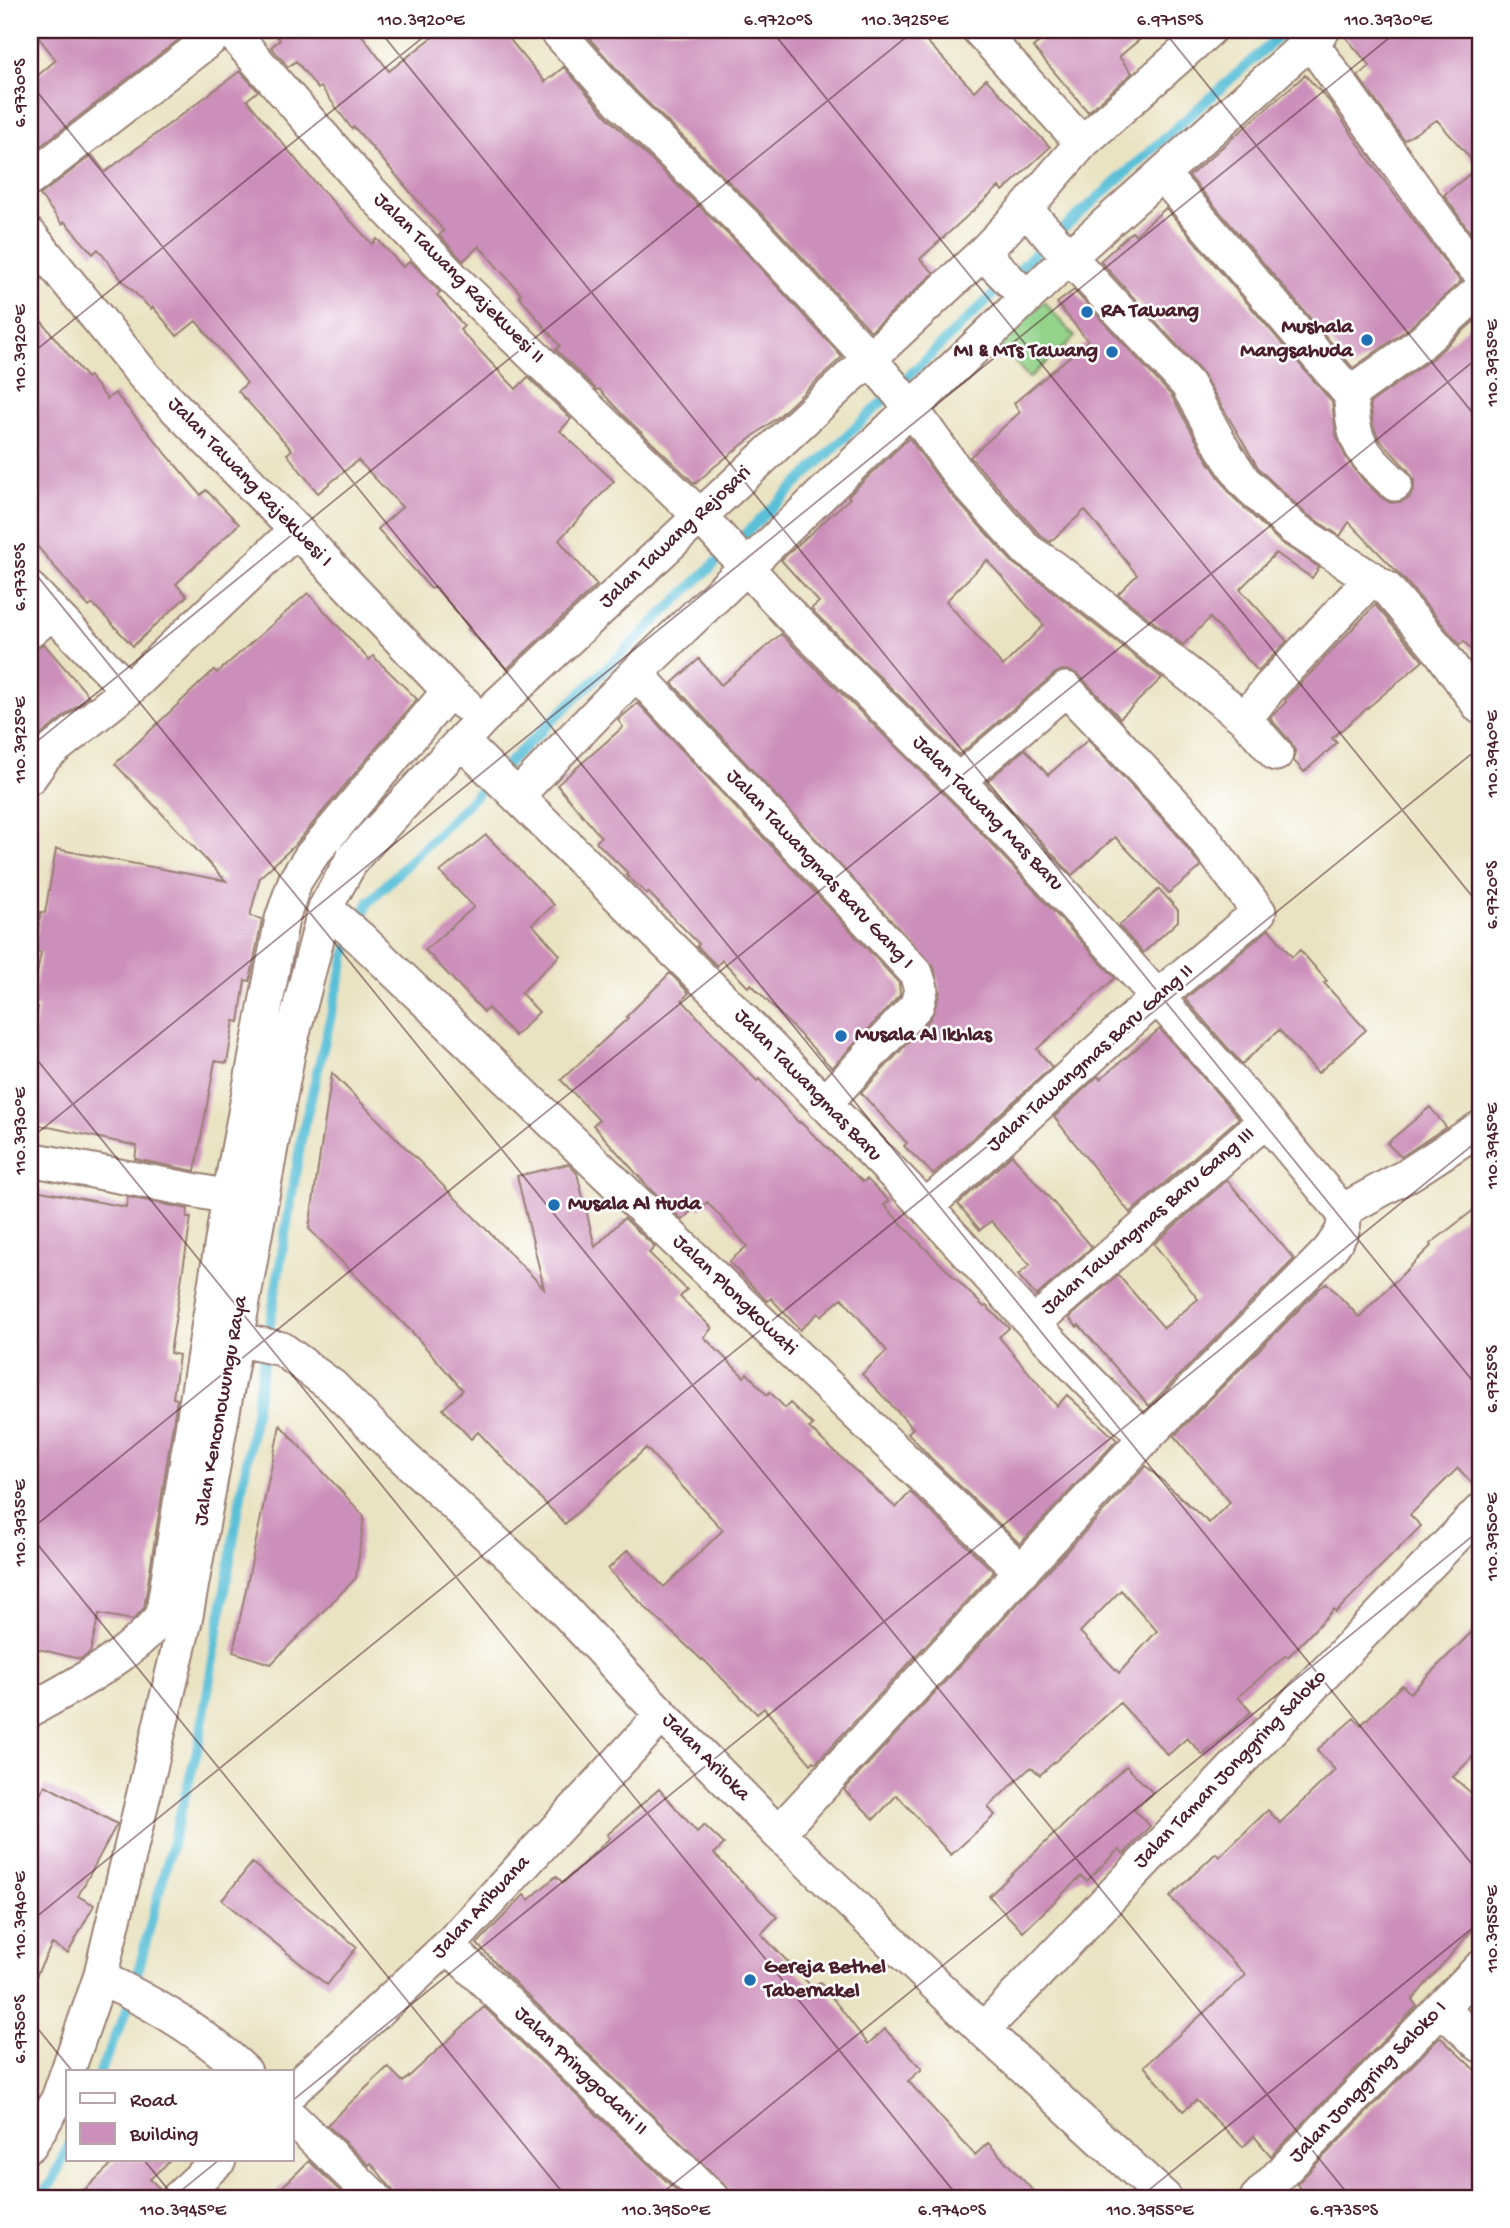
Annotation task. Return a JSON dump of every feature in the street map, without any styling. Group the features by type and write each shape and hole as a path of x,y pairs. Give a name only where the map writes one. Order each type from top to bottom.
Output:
{"street":[{"path":"30,179 222,30"},
{"name":"Jalan Tawang Rajekwesi II","path":"230,30 370,191 453,278 705,521"},
{"path":"556,30 622,104 753,232 874,364 908,403 960,476 1028,551 1053,567 1245,719 1276,754"},
{"path":"979,30 1082,143"},
{"name":"Jalan Tawang Rejosari","path":"471,736 987,257 1029,212 1082,143 1209,30"},
{"path":"514,794 743,562 1022,293 1066,252 1162,174 1312,34 1466,259 1480,272"},
{"path":"1162,174 1350,394 1356,435 1367,456 1395,484"},
{"path":"1029,212 1187,384 1244,481 1293,527 1386,588 1440,651 1480,707"},
{"name":"Jalan Tawang Rajekwesi I","path":"30,235 146,379 296,530 449,691 471,736"},
{"path":"987,257 1022,293"},
{"path":"1350,394 1421,343 1480,290"},
{"name":"Jalan Tawang Mas Baru","path":"705,521 790,615 958,781 1126,962 1266,1120 1342,1212"},
{"path":"30,777 45,756 128,691 296,530"},
{"path":"1245,719 1270,687 1372,578"},
{"path":"37,611 128,691"},
{"name":"Jalan Tawangmas Baru Gang I","path":"636,673 916,973 921,989 917,1005 824,1104"},
{"name":"Jalan Tawangmas Baru Gang II","path":"926,1207 1156,998 1259,912 1189,819 1066,689 958,781"},
{"path":"30,1710 88,1677 145,1638 162,1617 229,1197 282,919 295,881 311,856 449,691"},
{"name":"Jalan Tawangmas Baru","path":"471,736 514,794 728,1004 926,1207 1033,1324 1144,1438"},
{"name":"Jalan Kenconowungu Raya","path":"70,2070 107,1981 185,1621 255,1343 288,1053 328,910 353,858 471,736"},
{"name":"Jalan Plongkowati","path":"328,910 1020,1570"},
{"name":"Jalan Tawangmas Baru Gang III","path":"1033,1324 1266,1120"},
{"path":"778,1833 1144,1438 1328,1252 1342,1233 1345,1221 1342,1212 1408,1175 1480,1128"},
{"path":"30,1159 229,1197"},
{"name":"Jalan Ariloka","path":"255,1343 332,1386 400,1454 534,1578 662,1715 778,1833 983,2030 1165,2198"},
{"name":"Jalan Taman Jonggring Saloko","path":"983,2030 1480,1511"},
{"name":"Jalan Aribuana","path":"294,2089 448,1946 662,1715"},
{"name":"Jalan Pringgodani II","path":"448,1946 712,2198"},
{"name":"Jalan Jonggring Saloko I","path":"1256,2198 1480,1968"},
{"path":"107,1981 159,2008 228,2056 243,2070"},
{"path":"1442,2010 1480,2045"},
{"name":"Jalan Kenconowungu Raya","path":"30,2146 58,2099 66,2080"},
{"path":"294,2120 375,2198"},
{"path":"178,2198 217,2162"}],"green space":[{"path":"1044,302 1075,337 1029,378 998,343"}],"building":[{"path":"33,30 191,30 38,148 30,138 30,82 56,60"},
{"path":"272,30 358,30 389,71 442,30 502,30 545,82 564,67 608,118 739,245 842,357 779,416 695,484 556,350 560,346 519,296 521,294 479,246 463,261 439,235 444,231 354,127 352,129 321,87 318,89 296,61 288,67 271,47 280,40"},
{"path":"582,30 916,30 974,91 986,79 1050,147 1003,191 999,187 920,259 934,273 871,331 767,219 636,91"},
{"path":"1054,30 1151,30 1119,57 1132,73 1088,112 1033,47"},
{"path":"1342,30 1480,30 1480,246 1444,195 1478,167 1437,120 1404,140 1358,76 1370,66"},
{"path":"240,71 258,91 247,100 311,178 372,244 377,239 403,267 410,261 440,292 437,295 464,326 460,330 516,389 528,377 571,419 560,431 614,481 559,540 597,585 507,669 468,629 470,628 435,586 431,589 378,529 402,507 358,460 318,493 287,454 292,450 238,391 247,383 196,321 177,336 153,307 151,309 121,279 98,249 93,254 65,222 62,224 40,195 92,155 105,172"},
{"path":"1305,75 1329,101 1377,171 1461,281 1409,328 1353,368 1189,176"},
{"path":"1166,208 1332,402 1336,435 1346,458 1364,481 1390,503 1409,498 1414,489 1414,479 1379,439 1373,425 1370,403 1434,357 1480,316 1480,661 1464,641 1460,645 1404,579 1349,522 1340,536 1305,513 1259,469 1201,371 1100,261 1132,232 1135,235"},
{"path":"1074,290 1171,395 1206,458 1231,495 1280,542 1319,567 1312,578 1276,553 1240,589 1287,641 1258,671 1210,618 1183,645 1118,594 1137,575 1085,510 1050,542 1041,536 970,457 1020,412 1014,403 1088,341 1057,303"},
{"path":"30,307 107,399 115,393 201,495 206,490 239,524 176,584 187,596 133,646 93,604 89,607 30,538"},
{"path":"909,438 946,489 1014,564 1162,678 1120,718 1079,675 1062,670 959,755 811,609 819,602 781,560 850,498 848,496","holes":["987,560 1044,625 1003,666 946,601"]},
{"path":"308,593 369,660 373,656 417,699 294,846 260,877 250,916 262,919 250,981 245,980 239,1022 234,1021 227,1063 215,1061 195,1171 135,1159 137,1146 30,1123 30,1053 38,1007 31,1006 41,952 33,951 41,912 45,913 56,849 226,881 115,764 214,670 217,673"},
{"path":"1375,605 1423,661 1332,738 1337,743 1304,772 1294,761 1295,751 1291,742 1270,718"},
{"path":"781,634 960,810 1115,978 1037,1049 1052,1067 933,1174 904,1146 907,1143 861,1093 931,1018 940,993 934,967 672,683 699,659 721,685"},
{"path":"44,644 89,696 30,744 30,650"},
{"path":"638,703 899,983 900,995 832,1068 751,984 748,987 722,960 717,966 648,892 647,894 626,875 628,873 596,842 601,837 557,785 623,727 618,720"},
{"path":"1088,740 1174,831 1201,867 1169,893 1115,837 1072,875 986,782 1025,749 1048,775"},
{"path":"486,835 554,905 532,924 560,955 521,993 539,1012 515,1036 488,1008 484,1012 425,950 474,907 440,872"},
{"path":"1159,889 1178,910 1178,921 1143,953 1119,926"},
{"path":"1269,929 1292,957 1300,950 1327,981 1324,983 1366,1030 1318,1073 1279,1030 1242,1064 1185,999"},
{"path":"670,973 689,993 682,1000 757,1081 759,1079 799,1123 863,1182 867,1179 889,1201 884,1205 912,1235 984,1307 1009,1328 999,1337 1057,1406 1067,1395 1117,1440 1020,1544 931,1458 908,1433 913,1428 862,1374 887,1351 842,1298 821,1316 818,1313 800,1330 771,1298 767,1301 729,1262 747,1246 707,1202 700,1209 697,1205 682,1220 651,1190 593,1125 599,1120 561,1080 628,1018 626,1017"},
{"path":"1160,1029 1239,1118 1130,1213 1054,1117 1098,1076 1100,1079"},
{"path":"332,1073 544,1288 517,1176 568,1164 577,1173 595,1247 624,1218 655,1247 649,1253 687,1290 680,1297 712,1328 704,1337 744,1377 747,1373 767,1395 770,1392 785,1408 790,1403 813,1425 809,1428 896,1508 910,1492 994,1572 816,1763 814,1761 811,1764 764,1708 757,1714 608,1569 628,1550 664,1587 723,1530 646,1448 565,1524 478,1432 471,1439 443,1409 463,1390 411,1331 309,1229"},
{"path":"1430,1107 1446,1127 1401,1157 1387,1143"},
{"path":"1012,1155 1092,1247 1036,1296 1018,1275 1030,1265 991,1221 980,1230 958,1204"},
{"path":"1227,1180 1294,1259 1149,1406 1079,1325 1077,1327 1069,1318 1118,1275 1164,1328 1198,1299 1154,1244"},
{"path":"30,1189 126,1207 128,1197 188,1209 187,1218 191,1218 170,1353 179,1355 173,1398 177,1399 144,1608 133,1620 99,1614 90,1653 80,1659 30,1647 30,1423 35,1373 30,1372"},
{"path":"1480,1205 1480,1492 1458,1468 1410,1515 1421,1526 1288,1657 1286,1655 1238,1697 1251,1712 1203,1755 1187,1738 1168,1755 1120,1703 1040,1775 1031,1767 988,1807 995,1815 951,1855 897,1795 874,1819 844,1790 1146,1466 1209,1523 1230,1502 1174,1436 1327,1283 1359,1317 1431,1246 1430,1244","holes":["1121,1590 1157,1631 1119,1673 1080,1632"]},
{"path":"280,1425 364,1516 356,1578 271,1664 233,1652"},
{"path":"1480,1624 1480,1749 1453,1777 1480,1801 1480,1921 1412,2000 1417,2006 1271,2156 1254,2136 1243,2147 1196,2100 1183,2111 1144,2066 1246,1975 1170,1897 1216,1853 1219,1857 1268,1810 1280,1823 1335,1770 1317,1750 1354,1718 1361,1725 1402,1685 1410,1693"},
{"path":"1126,1766 1153,1793 1134,1810 1150,1826 1124,1854 1119,1849 1087,1881 1081,1876 1023,1932 989,1896"},
{"path":"45,1785 117,1824 78,1896 94,1905 68,1953 52,1944 30,1988 30,1813"},
{"path":"659,1789 697,1832 704,1825 724,1844 714,1854 777,1917 761,1934 812,1987 820,1982 868,2044 885,2029 922,2069 908,2081 975,2155 988,2143 1040,2198 738,2198 477,1944 524,1895 529,1900 556,1876 563,1883 610,1838 607,1835"},
{"path":"252,1863 357,1947 327,1985 222,1900"},
{"path":"484,2007 683,2197 399,2198 371,2163 369,2165 327,2125 388,2067 403,2082"},
{"path":"1440,2037 1480,2075 1480,2198 1310,2198 1297,2184"},
{"path":"309,2161 341,2192 335,2198 271,2198"},
{"path":"114,2162 169,2162 150,2179 161,2190 159,2198 76,2198"}],"waterway":[{"path":"101,2070 129,2005 199,1743 302,1135 346,954 368,903 501,770 1038,251 1286,30"},
{"path":"39,2198 53,2181 66,2151"}],"place":[{"name":"RA Tawang","path":"1087,312"},
{"name":"Mushala Mangsahuda","path":"1367,340"},
{"name":"MI & MTs Tawang","path":"1112,352"},
{"name":"Musala Al Ikhlas","path":"841,1036"},
{"name":"Musala Al Huda","path":"554,1205"},
{"name":"Gereja Bethel Tabernakel","path":"750,1980"}]}
